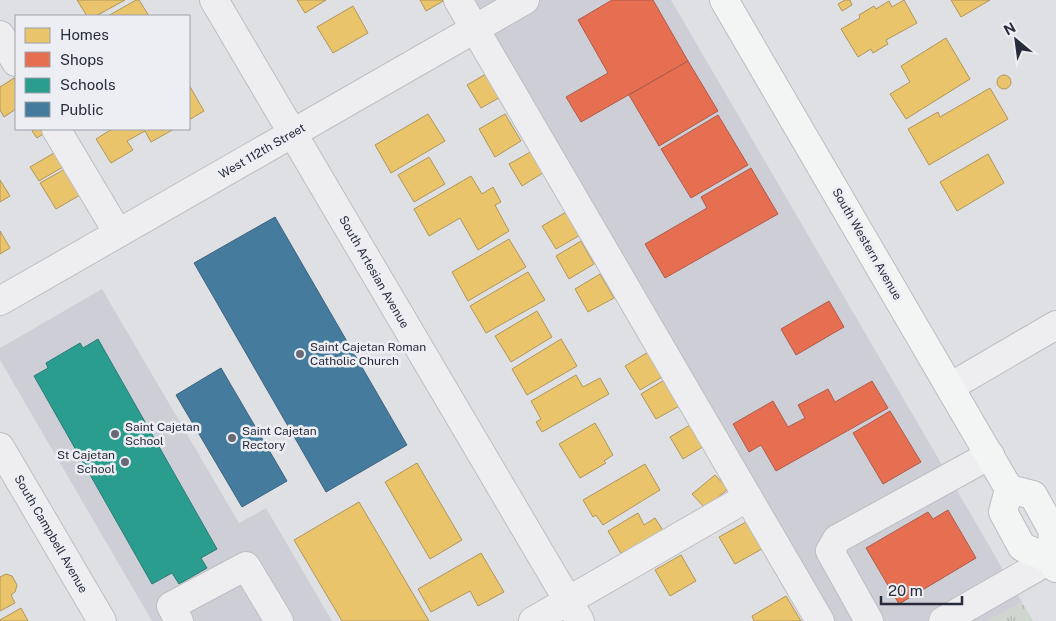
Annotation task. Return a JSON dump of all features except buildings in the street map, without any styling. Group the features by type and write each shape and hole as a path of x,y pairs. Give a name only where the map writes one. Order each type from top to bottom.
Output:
{"main road":[{"name":"South Western Avenue","path":"724,0 1009,489 1003,512 1022,547 1053,563"}],"street":[{"name":"South Artesian Avenue","path":"214,0 574,611"},
{"path":"458,0 486,15 748,497 820,621"},
{"name":"West 112th Street","path":"0,301 292,134 486,15 525,0"},
{"path":"0,34 15,60"},
{"path":"57,130 118,234"},
{"path":"950,387 1056,325"},
{"name":"South Campbell Avenue","path":"0,447 102,621"},
{"path":"869,621 830,551 837,539 990,455"},
{"path":"533,621 574,611 748,497"},
{"path":"943,621 1053,563"},
{"path":"179,621 171,606 246,566 279,621"}],"shaded area":[{"path":"463,0 671,0 1022,602 988,621 826,621"},
{"name":"Saint Cajetan School","path":"102,289 239,523 266,508 332,621 152,621 0,360 0,348"}],"green space":[{"path":"1022,602 1033,621 988,621"}],"place":[{"name":"Saint Cajetan Roman Catholic Church","path":"300,354"},
{"name":"Saint Cajetan School","path":"115,434"},
{"name":"Saint Cajetan Rectory","path":"232,438"},
{"name":"St Cajetan School","path":"125,462"}]}
